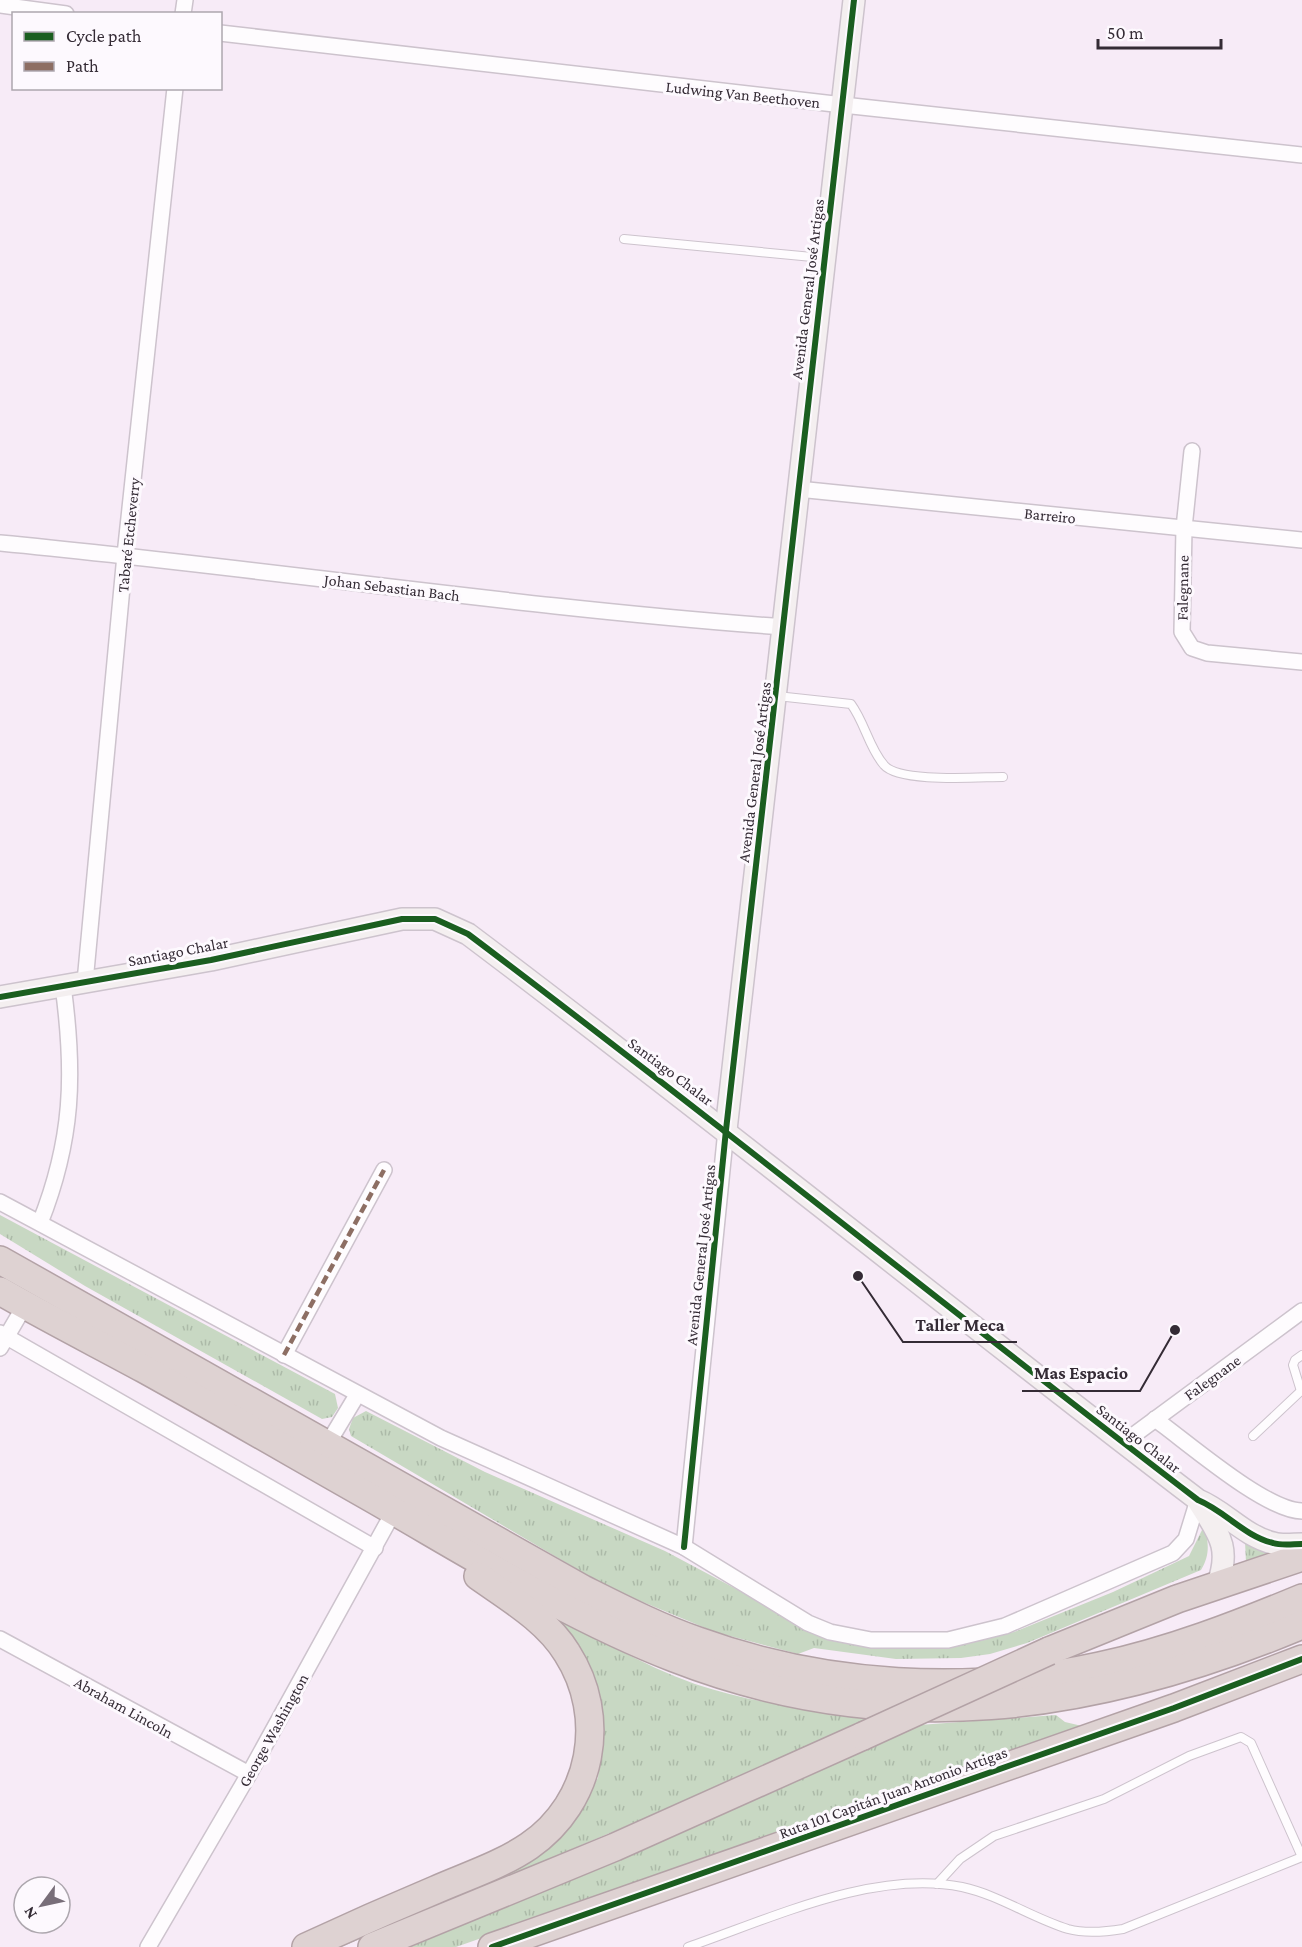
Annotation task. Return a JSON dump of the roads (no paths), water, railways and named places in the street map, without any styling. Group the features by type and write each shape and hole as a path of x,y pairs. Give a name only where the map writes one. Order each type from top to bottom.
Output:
{"highway":[{"path":"0,1260 523,1556 641,1618 749,1658 808,1671 870,1680 920,1683 1041,1677 1102,1666 1195,1640 1302,1598"},
{"path":"0,1291 146,1370 565,1607 674,1658 738,1680 837,1701 959,1708 1050,1701 1142,1682 1204,1662 1302,1625"},
{"path":"306,1947 375,1915 502,1862 530,1845 547,1832 572,1801 586,1764 592,1739 590,1714 578,1673 567,1652 544,1626 514,1602 470,1570 417,1539 399,1514"},
{"path":"372,1947 615,1847 1049,1651 1217,1586 1302,1557"},
{"name":"Ruta 101 Capitán Juan Antonio Artigas","path":"492,1947 1174,1708 1302,1659"}],"street":[{"name":"Avenida General José Artigas","path":"684,1547 726,1130 854,0"},
{"path":"0,5 51,12"},
{"name":"Ludwing Van Beethoven","path":"222,33 843,105 1302,154"},
{"name":"Tabaré Etcheverry","path":"85,982 125,555 175,90"},
{"name":"Falegnane","path":"1192,451 1184,528 1182,632 1192,648 1206,653 1302,662"},
{"name":"Barreiro","path":"798,489 1302,540"},
{"name":"Johan Sebastian Bach","path":"0,543 125,555 657,618 784,627"},
{"name":"Santiago Chalar","path":"0,997 211,960 402,919 435,919 468,934 726,1130 831,1215 1198,1500 1213,1506 1258,1538 1276,1544 1302,1544"},
{"path":"40,1223 57,1175 68,1122 71,1042 63,986"},
{"path":"284,1355 384,1170"},
{"path":"0,1202 441,1438 684,1547 808,1623 830,1632 871,1640 948,1640 1005,1626 1173,1553 1186,1539 1198,1500"},
{"path":"25,1305 2,1339 375,1548"},
{"name":"Falegnane","path":"1123,1443 1302,1311"},
{"path":"327,1445 357,1395"},
{"path":"1155,1419 1265,1499 1292,1511 1302,1511"},
{"name":"Santiago Chalar","path":"1198,1500 1217,1531 1225,1550 1225,1565 1217,1586"},
{"name":"George Washington","path":"148,1947 249,1774 375,1548 399,1514"},
{"name":"Abraham Lincoln","path":"0,1639 249,1774"}],"lane":[{"path":"624,239 823,258"},
{"path":"776,696 851,704 860,716 885,767 903,776 1003,777"},
{"path":"1253,1436 1301,1391 1293,1365 1295,1360 1302,1355"},
{"path":"688,1947 826,1899 884,1887 937,1884 987,1895 1069,1929 1098,1932 1123,1929 1302,1857 1251,1743 1241,1737 1189,1756 1104,1798 994,1836 960,1859 937,1884"}],"place":[{"name":"Taller Meca","path":"858,1276"},
{"name":"Mas Espacio","path":"1175,1330"}]}
